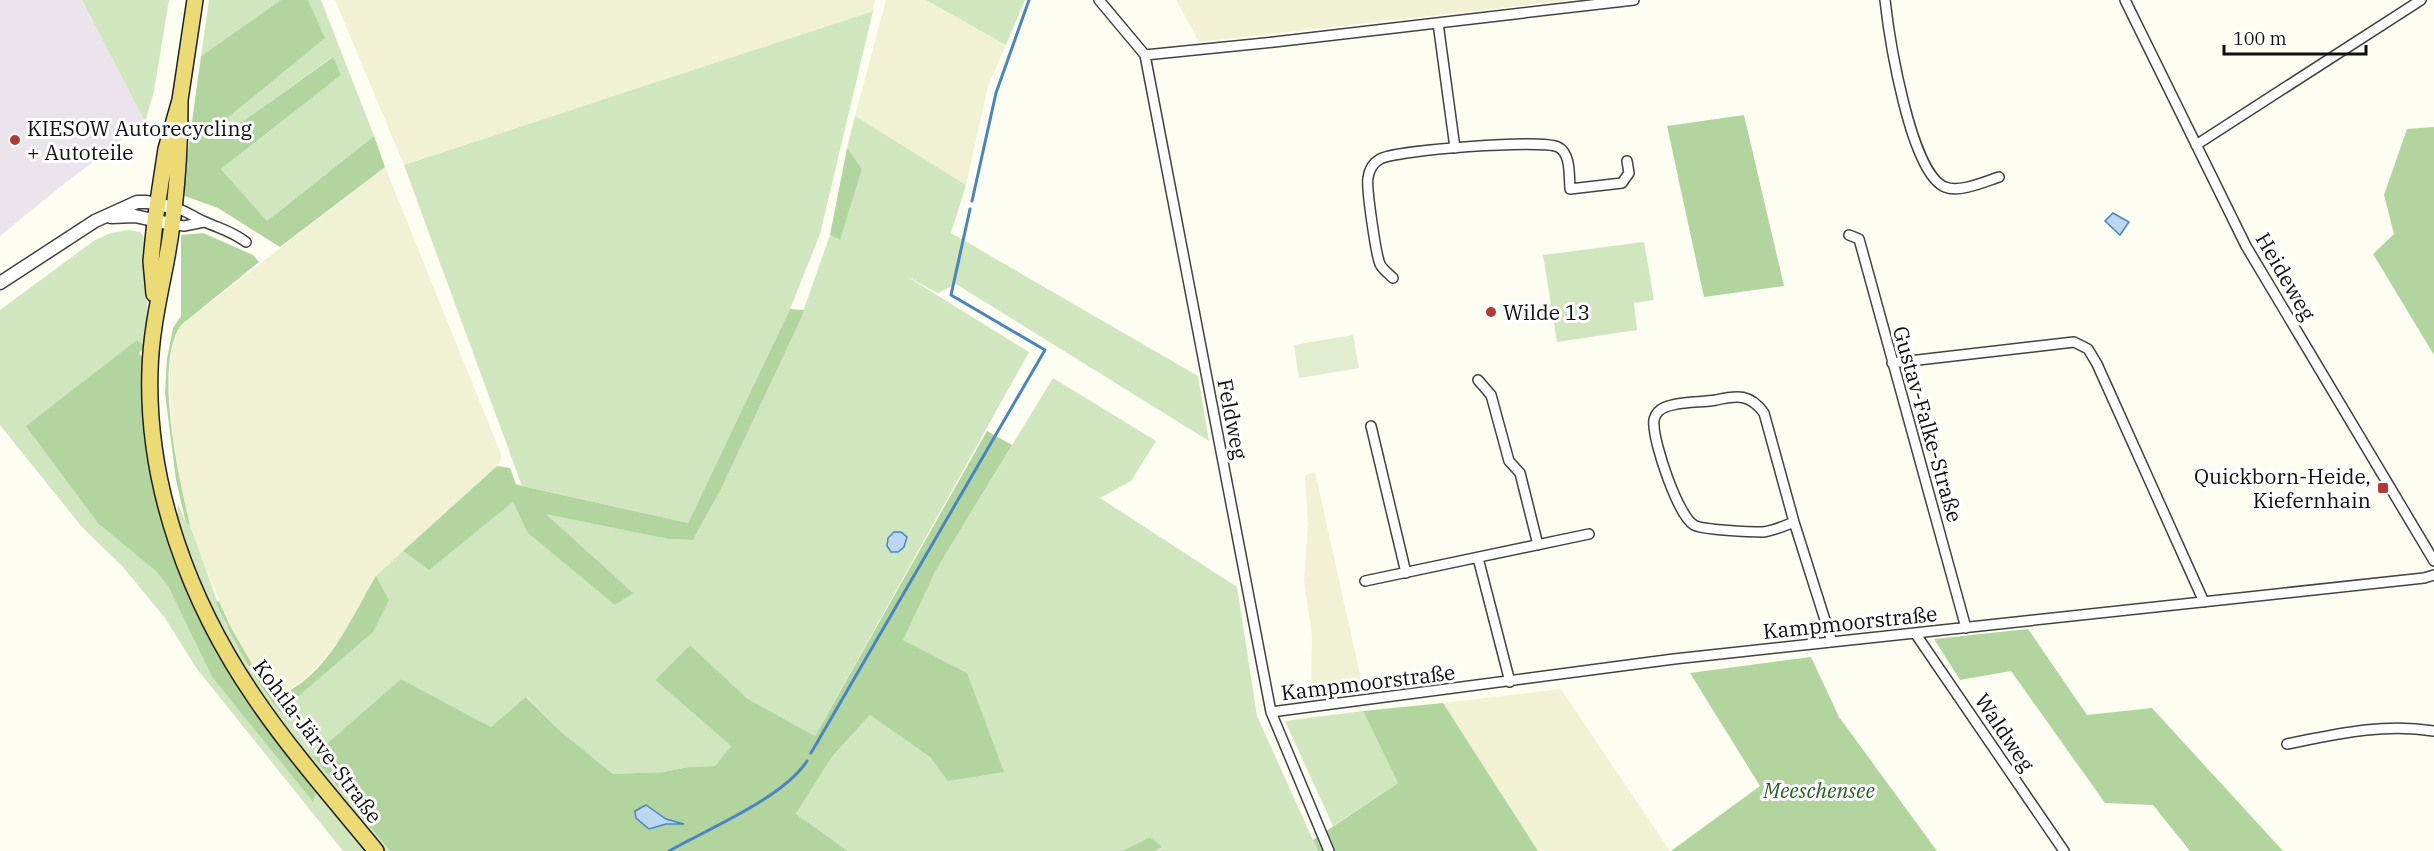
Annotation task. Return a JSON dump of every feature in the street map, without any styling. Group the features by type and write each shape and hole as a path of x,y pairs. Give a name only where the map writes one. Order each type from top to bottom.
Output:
{"main road":[{"name":"Kohtla-Järve-Straße","path":"195,0 180,100 180,152 151,261 155,309 150,369 154,448 169,517 190,579 216,633 256,700 376,851"}],"street":[{"name":"Feldweg","path":"1099,0 1145,55 1272,712 1329,851"},
{"path":"1145,55 1438,23 1609,1 1634,0"},
{"path":"1885,0 1890,38 1903,99 1920,153 1929,170 1938,183 1947,188 1966,187 1999,177"},
{"name":"Heideweg","path":"2126,0 2246,246 2434,561"},
{"path":"2196,145 2421,0"},
{"path":"1438,23 1455,148"},
{"path":"1393,278 1380,264 1367,187 1371,167 1379,159 1389,155 1455,148 1529,144 1558,147 1566,156 1570,189 1622,183 1629,173 1627,161"},
{"path":"0,284 76,231 137,202 187,211 204,222 227,229 246,242"},
{"path":"104,217 135,216 184,226 204,222"},
{"name":"Gustav-Falke-Straße","path":"1849,235 1858,239 1966,628"},
{"path":"1892,363 2074,342 2088,349 2097,364 2205,602"},
{"path":"1478,380 1491,395 1509,461 1520,473 1539,545"},
{"path":"1794,522 1765,532 1695,526 1680,508 1661,455 1653,422 1659,411 1670,405 1708,402 1731,396 1746,398 1756,403 1764,413 1794,522 1832,642"},
{"path":"1371,426 1406,573"},
{"path":"1365,581 1589,534"},
{"path":"1478,558 1510,682"},
{"name":"Kampmoorstraße","path":"1272,712 1674,659 2434,575"},
{"name":"Waldweg","path":"1915,633 2064,851"},
{"path":"2287,744 2362,729 2407,727 2434,731"}],"shaded area":[{"path":"0,0 82,0 145,122 0,236"}],"green space":[{"path":"82,0 169,0 154,91 145,122"},
{"path":"209,0 281,0 201,56"},
{"path":"281,0 308,0 325,38 214,129 220,138 333,57 341,75 221,169 267,221 374,136 385,167 280,247 218,208 182,195 201,56"},
{"path":"308,0 321,0 374,136 267,221 221,169 341,75 332,57 220,139 214,129 324,38"},
{"path":"335,0 875,0 873,11 404,165"},
{"path":"886,0 926,0 1006,45 988,86 966,185 855,116"},
{"path":"926,0 1025,0 1006,45"},
{"path":"1176,0 1571,0 1199,42"},
{"path":"873,11 820,234 790,309 688,523 522,486 404,165"},
{"path":"1744,115 1784,286 1704,297 1667,126"},
{"path":"855,116 966,185 951,233 1198,376 1209,441 956,284 938,293 906,276 1029,352 815,736 748,699 690,645 655,680 731,746 715,766 689,767 663,772 613,774 560,731 527,697 491,727 401,679 314,756 390,851 383,851 282,725 228,645 207,602 183,538 177,511 178,504 186,523 190,525 225,623 280,712 389,600 376,576 403,551 429,569 513,502 527,532 632,593 545,513 668,539 693,540 721,489 799,323 830,235 839,240 862,169 847,148"},
{"path":"2434,127 2434,355 2373,254 2394,234 2384,195 2407,129"},
{"path":"847,148 862,169 840,240 830,235"},
{"path":"385,167 501,454 501,459 497,466 383,569 370,587 351,624 327,656 303,681 276,697 269,693 230,626 190,525 180,482 173,435 170,362 174,339 181,325"},
{"path":"128,230 140,232 145,239 151,240 145,346 137,340 156,571 168,586 212,677 313,802 245,693 368,851 343,851 197,669 165,618 123,567 82,527 0,425 0,310 95,240 111,233"},
{"path":"203,233 253,255 259,262 181,325 173,343 169,366 171,422 190,525 186,523 176,480 165,393 167,359 173,328 181,316 181,235"},
{"path":"1644,242 1654,300 1634,303 1637,330 1557,342 1543,255"},
{"path":"790,309 804,310 721,489 693,540 668,539 546,514 633,593 615,605 527,532 513,502 429,570 403,551 497,466 510,468 516,484 522,486 688,523"},
{"path":"1353,335 1359,368 1299,378 1294,345"},
{"path":"137,340 145,346 139,353 145,360 157,486 245,693 261,721 316,793 313,802 212,677 168,586 156,571 98,523 26,426"},
{"path":"1053,378 1156,441 1131,481 1100,498 1237,587 1257,716 1318,851 1155,851 1162,848 1150,837 1122,851 848,851 796,814 831,758 870,715 930,757 948,781 967,673 902,640 935,572"},
{"path":"987,431 1012,445 935,572 903,640 967,673 1004,772 948,781 930,757 870,715 831,758 796,814 848,851 390,851 313,756 401,679 491,727 526,697 560,731 613,774 663,772 689,767 715,766 731,746 655,680 690,645 748,699 815,736"},
{"path":"1315,472 1365,697 1311,703 1312,635 1304,581 1308,523 1305,475"},
{"path":"376,576 389,600 373,632 280,712 245,659 216,602 219,601 230,626 269,693 276,697 294,688 310,676 323,661 347,628"},
{"path":"2028,629 2087,715 2152,708 2283,851 2190,851 2153,805 2105,803 2011,671 1960,680 1934,639"},
{"name":"Meeschensee","path":"1811,657 1839,717 1937,851 1671,851 1760,786 1690,673"},
{"path":"1561,689 1670,851 1538,851 1443,703"},
{"path":"1443,703 1538,851 1318,851 1313,840 1398,783 1363,711"},
{"path":"1363,711 1398,783 1333,826 1285,721"},
{"path":"1150,837 1162,847 1155,851 1122,851"}],"water":[{"path":"2113,213 2129,222 2120,235 2105,221"},
{"path":"894,532 901,532 907,537 904,547 898,552 891,552 887,546 888,538"},
{"path":"646,805 666,819 684,824 666,824 649,829 636,818 635,811"}],"waterway":[{"path":"972,201 996,93 1029,0"},
{"path":"811,753 1045,350 951,295 970,209"},
{"path":"669,851 763,800 796,775 807,761"}],"place":[{"name":"KIESOW Autorecycling + Autoteile","path":"15,140"},
{"name":"Wilde 13","path":"1491,312"},
{"name":"Quickborn-Heide, Kiefernhain","path":"2383,488"}]}
